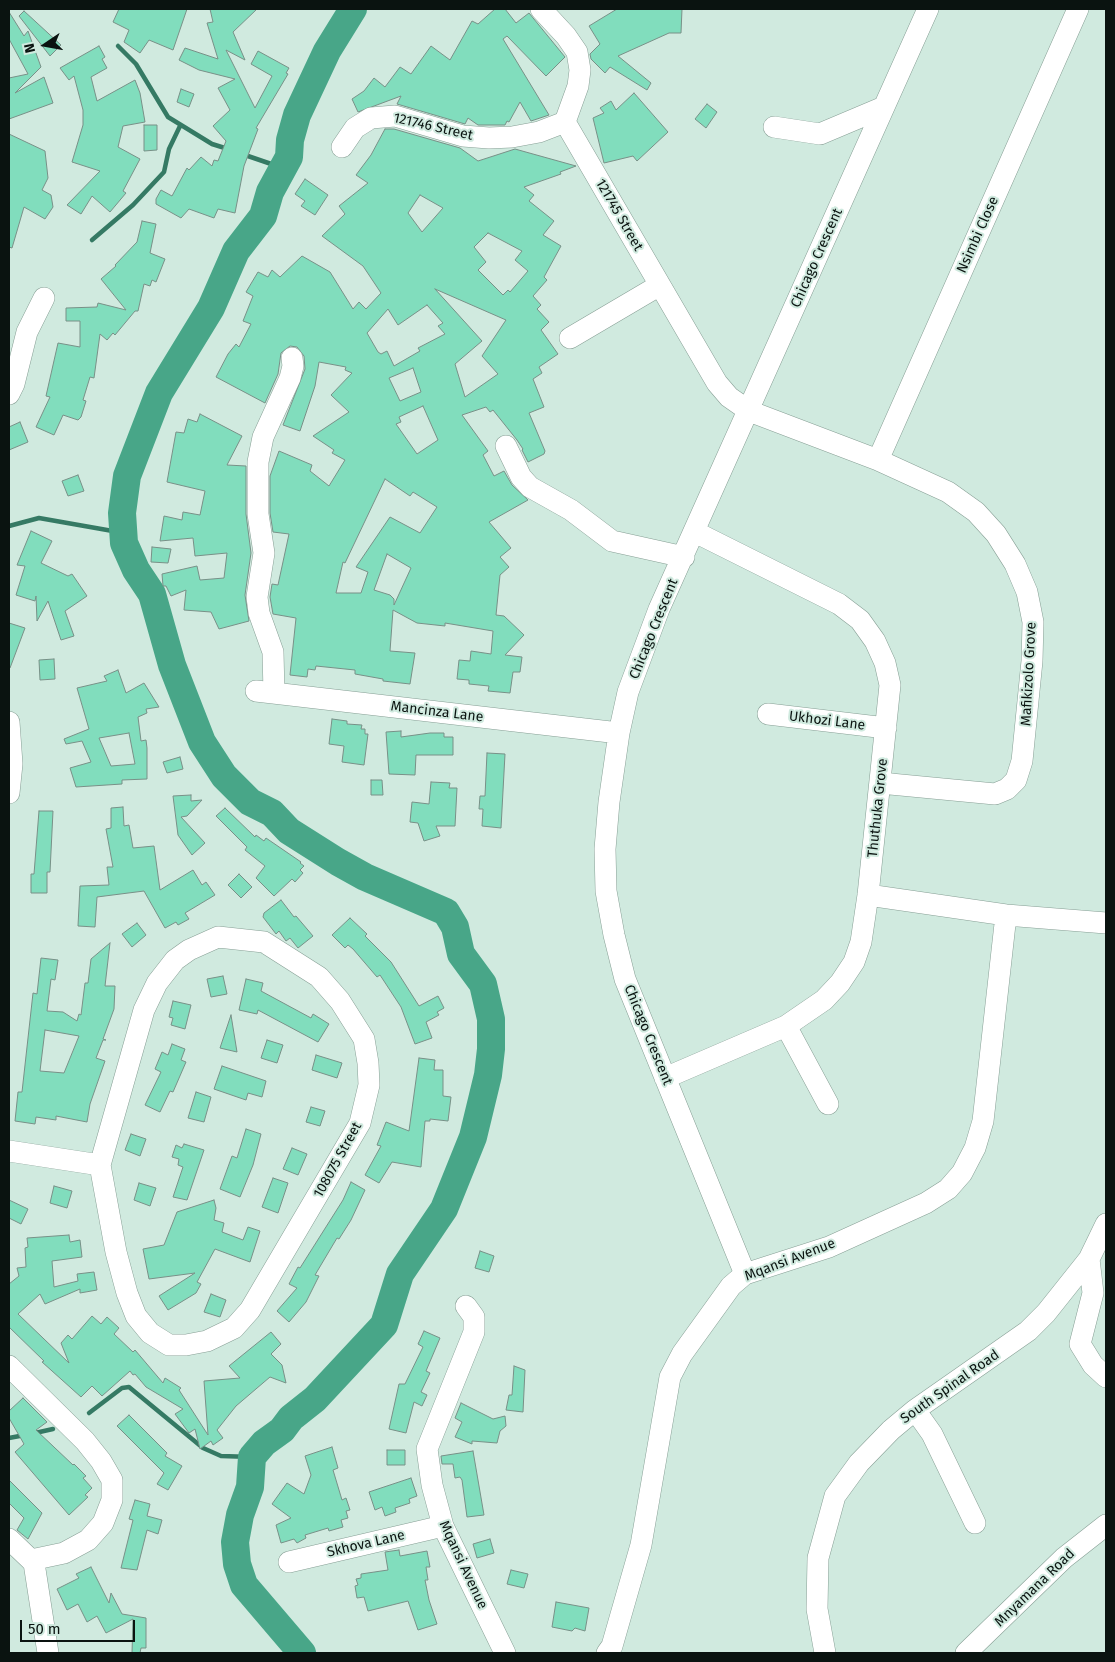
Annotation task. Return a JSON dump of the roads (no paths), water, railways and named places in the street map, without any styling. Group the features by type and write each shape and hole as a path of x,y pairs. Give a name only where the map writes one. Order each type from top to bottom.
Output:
{"street":[{"path":"541,9 566,36 577,52 580,70 578,86 565,122"},
{"name":"Chicago Crescent","path":"744,1274 625,979 614,934 606,891 606,849 608,811 619,733 628,692 659,608 684,557 928,9"},
{"name":"Nsimbi Close","path":"878,460 1078,9"},
{"path":"774,127 820,134 884,107"},
{"name":"121746 Street","path":"342,148 355,128 371,118 395,116 462,136 488,138 530,133 565,122"},
{"name":"121745 Street","path":"565,122 717,383 729,397 749,411"},
{"path":"570,338 660,285"},
{"path":"9,394 14,384 27,332 44,298"},
{"name":"Mancinza Lane","path":"292,358 293,366 290,378 263,437 258,462 258,514 264,553 257,597 259,614 273,652 265,692 619,733"},
{"name":"Mafikizolo Grove","path":"749,411 878,460 948,492 976,512 996,534 1015,564 1027,592 1033,622 1032,661 1022,761 1016,780 1007,789 995,794 880,783"},
{"path":"506,446 521,477 530,486 571,510 612,541 626,546 684,557"},
{"name":"Thuthuka Grove","path":"665,1078 786,1026 824,1000 840,984 849,969 861,942 868,895 890,685 885,663 875,641 860,620 840,604 695,532"},
{"name":"Ukhozi Lane","path":"768,714 886,728"},
{"path":"9,722 12,764 9,793"},
{"path":"868,895 1006,916 1106,923"},
{"name":"Mqansi Avenue","path":"607,1653 612,1646 641,1545 670,1377 682,1354 731,1286 744,1274 828,1247 926,1202 948,1189 962,1173 975,1148 983,1121 1006,916"},
{"name":"108075 Street","path":"218,937 264,942 318,977 340,1001 364,1039 369,1085 360,1123 250,1310 234,1328 207,1342 186,1346 169,1345 150,1333 136,1316 127,1293 116,1252 100,1165 144,1010 157,983 175,960 198,945 218,937"},
{"path":"786,1026 828,1104"},
{"path":"9,1151 100,1165"},
{"name":"South Spinal Road","path":"825,1653 817,1609 818,1558 835,1496 860,1463 891,1430 916,1410 1028,1331 1046,1313 1089,1259 1106,1224"},
{"path":"1089,1259 1093,1293 1080,1344 1083,1353 1106,1377"},
{"name":"Mqansi Avenue","path":"466,1306 474,1317 474,1332 427,1449 432,1486 443,1526 505,1653"},
{"path":"9,1366 85,1441 101,1461 112,1480 112,1500 103,1523 88,1540 64,1553 31,1560"},
{"path":"916,1410 932,1434 975,1523"},
{"name":"Mnyamana Road","path":"966,1653 1064,1558 1106,1525"},
{"name":"Skhova Lane","path":"290,1562 443,1526"},
{"path":"9,1539 34,1563 48,1653"}],"waterway":[{"path":"302,1653 244,1585 237,1564 235,1542 240,1515 250,1487 252,1457 264,1443 282,1430 291,1418 315,1399 384,1325 400,1274 444,1209 473,1137 488,1075 491,1049 491,1019 483,984 461,954 455,927 446,912 365,877 338,862 289,831 272,813 250,802 224,776 202,742 172,665 152,594 136,570 124,543 122,513 127,476 159,393 211,308 236,251 263,216 270,192 289,157 290,140 297,115 327,51 353,9"},
{"path":"118,46 136,64 168,117 212,144 228,149"},
{"path":"92,240 133,205 164,172 169,149 180,126"},
{"path":"242,154 283,168"},
{"path":"9,526 39,518 124,533"},
{"path":"89,1413 122,1388 129,1387 203,1448 221,1456 252,1457"},
{"path":"35,1433 53,1429"},
{"path":"9,1438 25,1435"}]}
